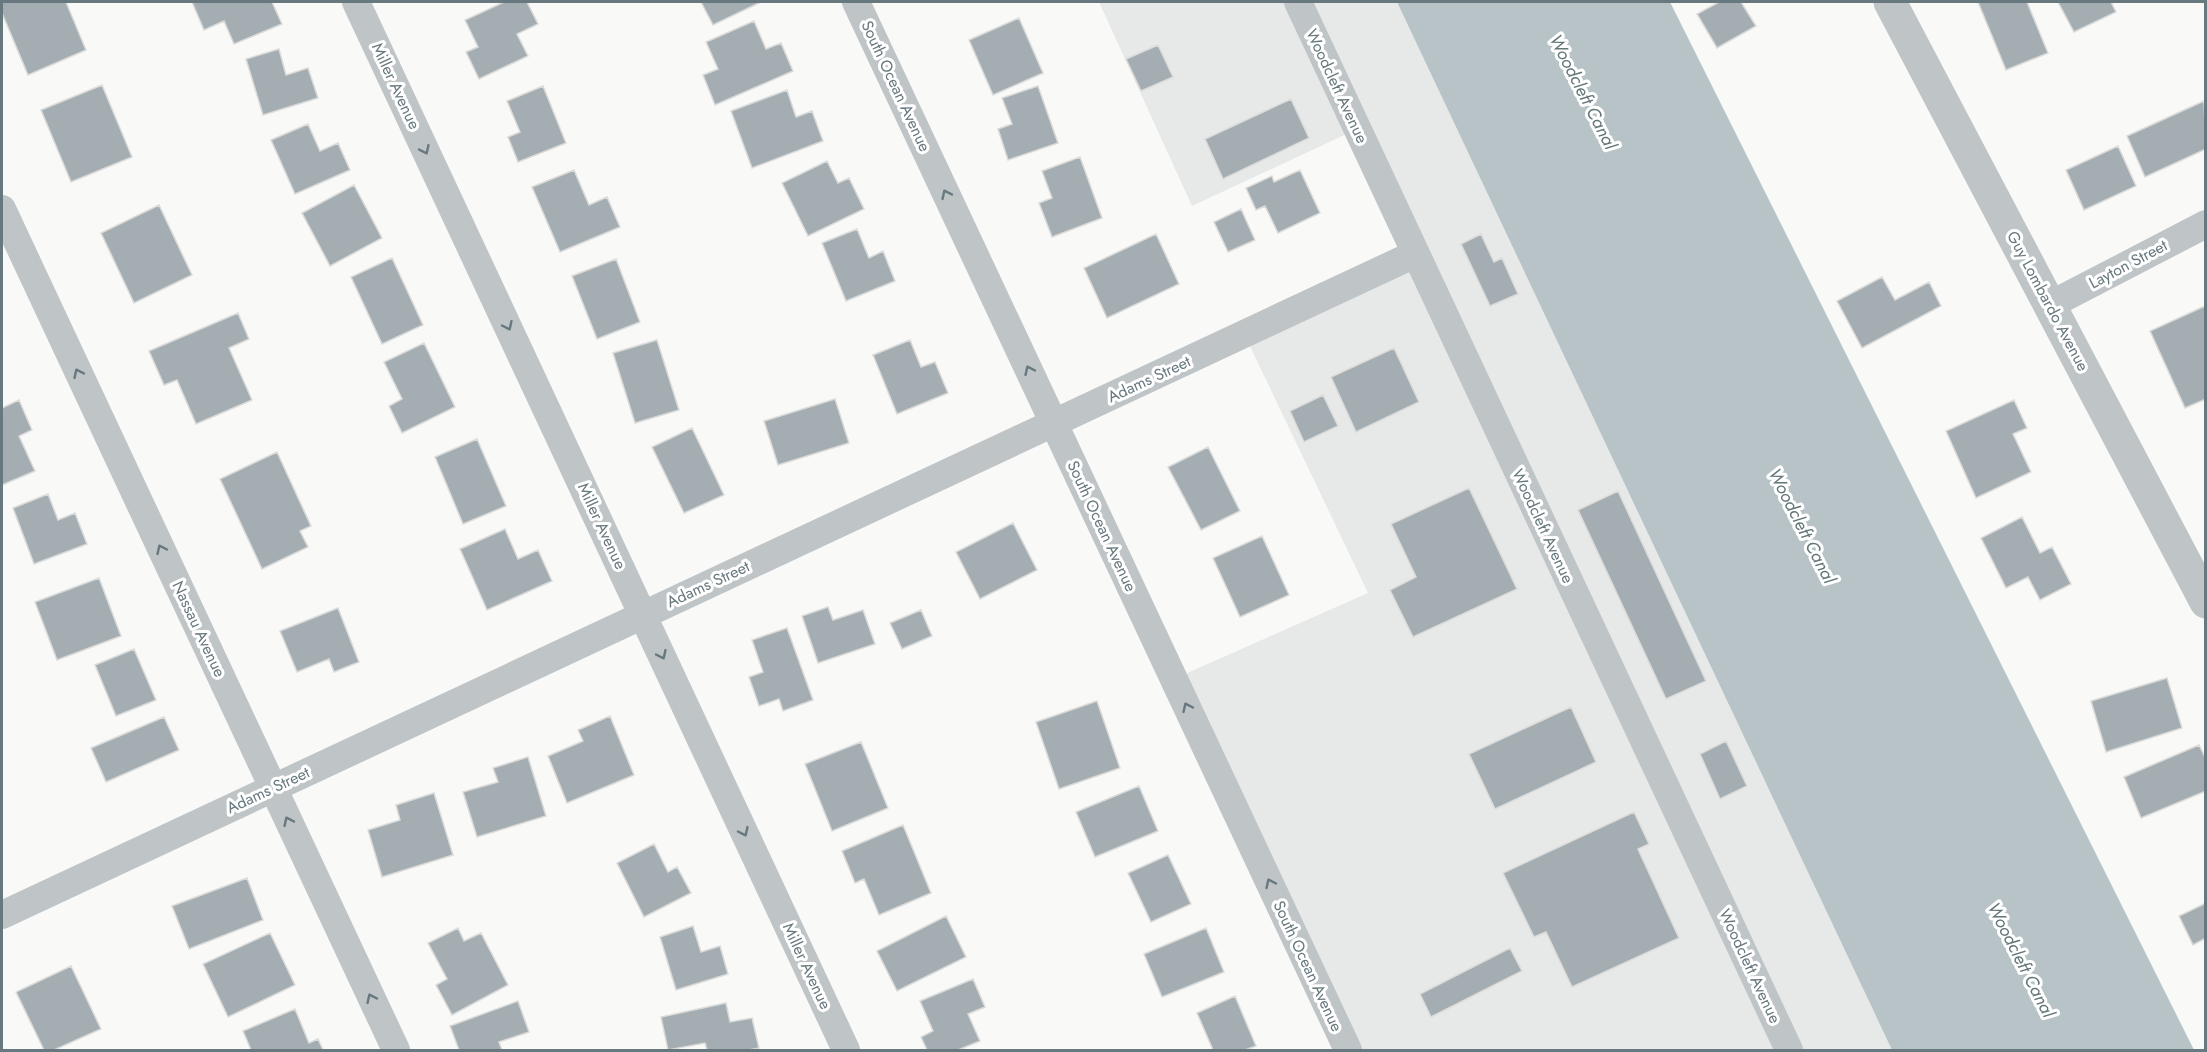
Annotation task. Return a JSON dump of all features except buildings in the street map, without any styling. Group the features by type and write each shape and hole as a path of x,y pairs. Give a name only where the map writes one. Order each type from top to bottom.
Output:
{"street":[{"name":"Miller Avenue","path":"356,2 846,1050"},
{"name":"South Ocean Avenue","path":"856,2 1348,1050"},
{"name":"Woodcleft Avenue","path":"1298,2 1790,1050"},
{"name":"Guy Lombardo Avenue","path":"1890,2 2205,602"},
{"name":"Nassau Avenue","path":"2,209 396,1050"},
{"name":"Layton Street","path":"2050,305 2205,224"},
{"name":"Adams Street","path":"2,915 1415,254"}],"shaded area":[{"path":"1099,2 1397,2 1892,1050 1350,1050 1178,677 1368,593 1246,338 1413,261 1353,131 1192,206"}],"water":[{"name":"Woodcleft Canal","path":"1397,2 1670,2 2194,1050 1892,1050"}]}
